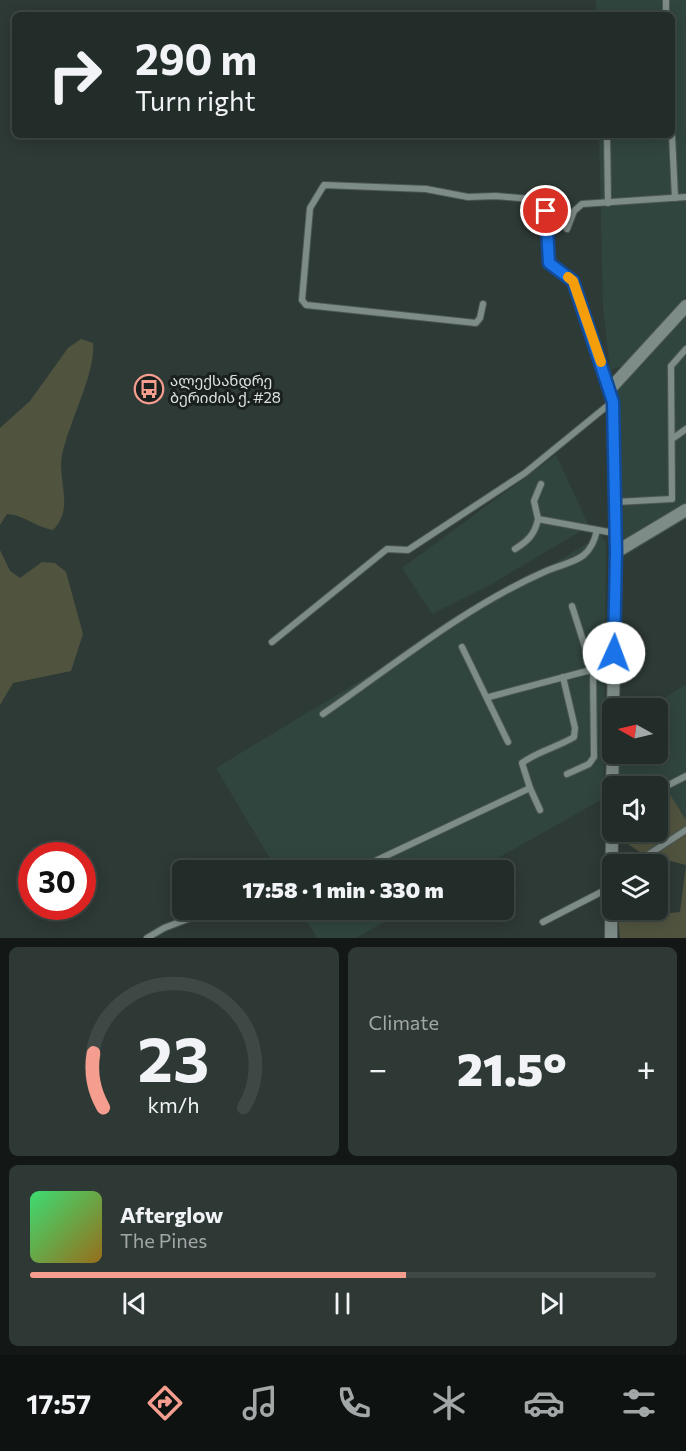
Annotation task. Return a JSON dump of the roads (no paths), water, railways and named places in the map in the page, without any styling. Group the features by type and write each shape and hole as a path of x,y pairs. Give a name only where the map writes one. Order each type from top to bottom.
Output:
{"street":[{"path":"573,281 613,402 616,502 613,698"},
{"path":"610,389 686,306"},
{"path":"616,552 686,510"},
{"path":"611,920 611,938"}],"lane":[{"path":"607,138 608,203"},
{"path":"672,138 675,198"},
{"path":"483,304 480,318 476,323 306,305 302,300 310,208 324,185 426,189 468,197 496,196 531,199 546,211 549,263 573,281"},
{"path":"567,229 574,211 582,204 686,197"},
{"path":"616,502 672,499 671,366 686,350"},
{"path":"272,642 387,549 408,550 525,473 613,402"},
{"path":"672,439 686,429"},
{"path":"515,549 528,541 536,529 538,519 534,501 541,484"},
{"path":"538,519 614,533"},
{"path":"323,714 489,600 542,573 585,555 595,542 597,530"},
{"path":"567,774 589,764 594,757 593,672 572,606"},
{"path":"462,647 489,697 508,742"},
{"path":"489,697 563,677 593,672 613,673"},
{"path":"540,810 522,763 532,755 561,745 574,737 575,728 563,677"},
{"path":"668,785 686,776"},
{"path":"377,860 530,788"},
{"path":"649,854 686,830"},
{"path":"543,922 602,892"},
{"path":"147,938 164,927 183,920"}],"place":[{"name":"ალექსანდრე ბერიძის ქ. #28","path":"149,389"}]}
